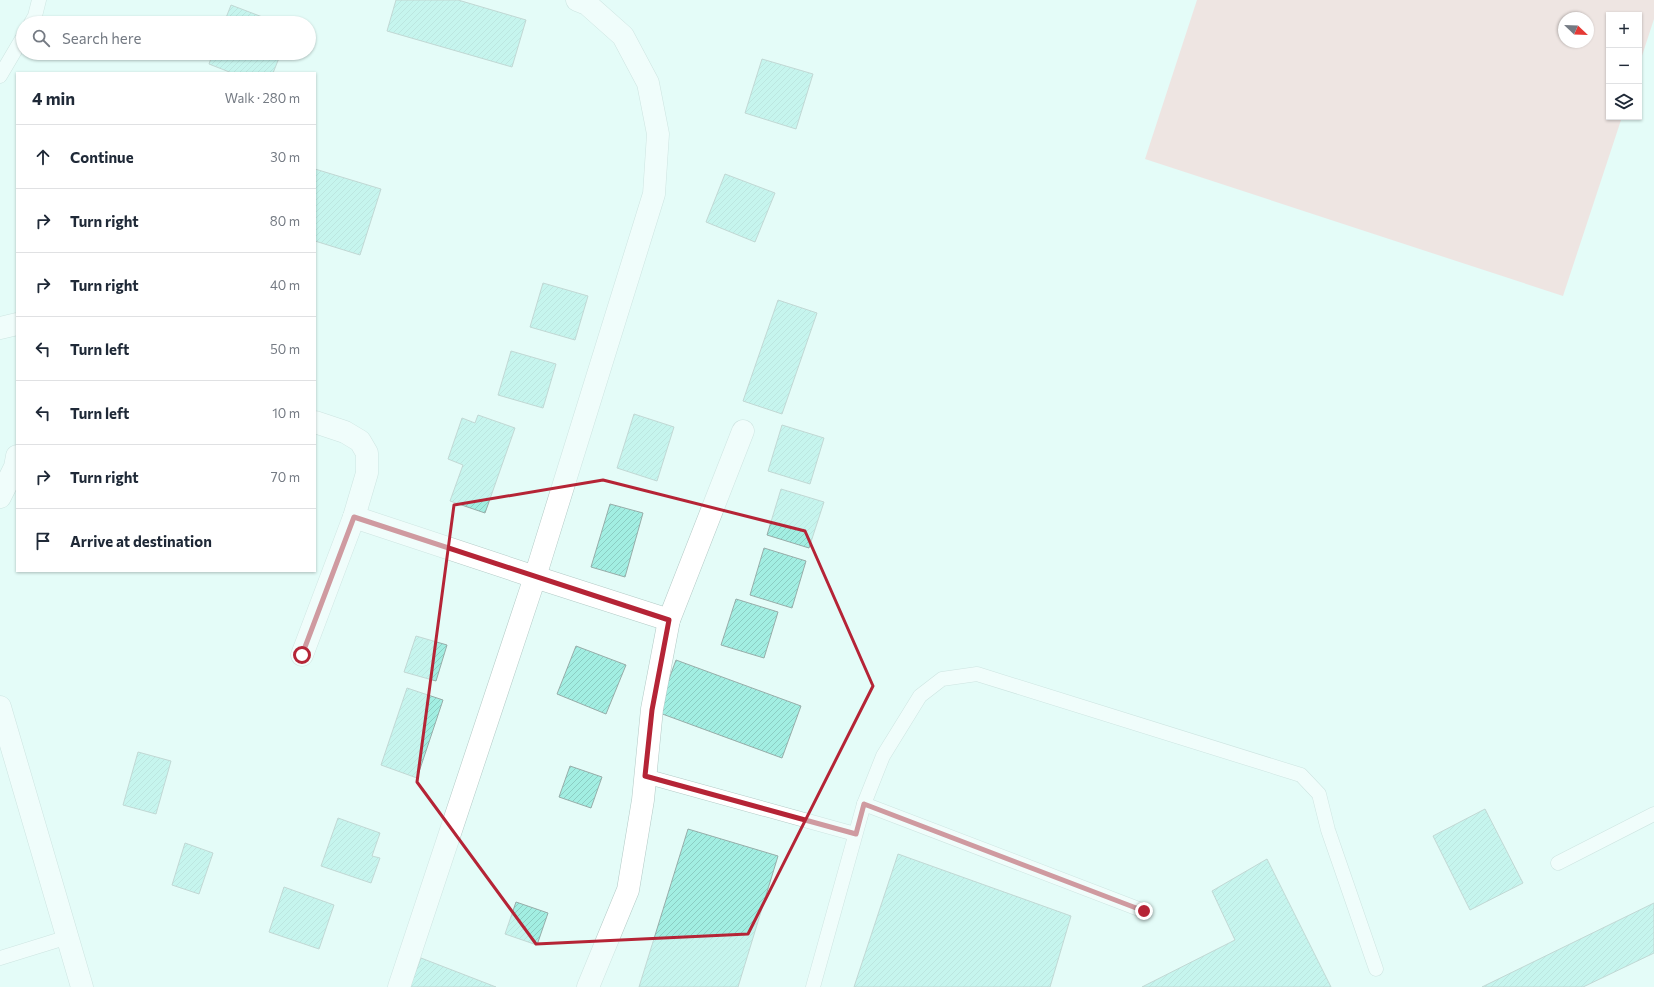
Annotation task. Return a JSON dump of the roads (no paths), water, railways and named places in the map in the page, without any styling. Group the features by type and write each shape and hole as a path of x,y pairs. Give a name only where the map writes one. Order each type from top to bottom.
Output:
{"street":[{"path":"399,987 535,577 654,194 658,134 648,83 623,36 586,4 577,0"},
{"path":"0,328 16,324"},
{"path":"302,655 354,517 367,473 367,453 360,441 345,432 316,422"},
{"path":"588,987 628,890 645,776 652,710 669,620 743,431"},
{"path":"0,497 15,467 16,462"},
{"path":"354,517 669,620"},
{"path":"0,707 82,987"}],"lane":[{"path":"35,16 39,0"},
{"path":"0,76 16,49"},
{"path":"813,987 864,804 883,756 920,696 942,679 977,674 1301,775 1319,794 1328,830 1376,969"},
{"path":"645,776 856,834"},
{"path":"864,804 1144,911"},
{"path":"1558,863 1654,814"},
{"path":"0,958 68,937"}]}
